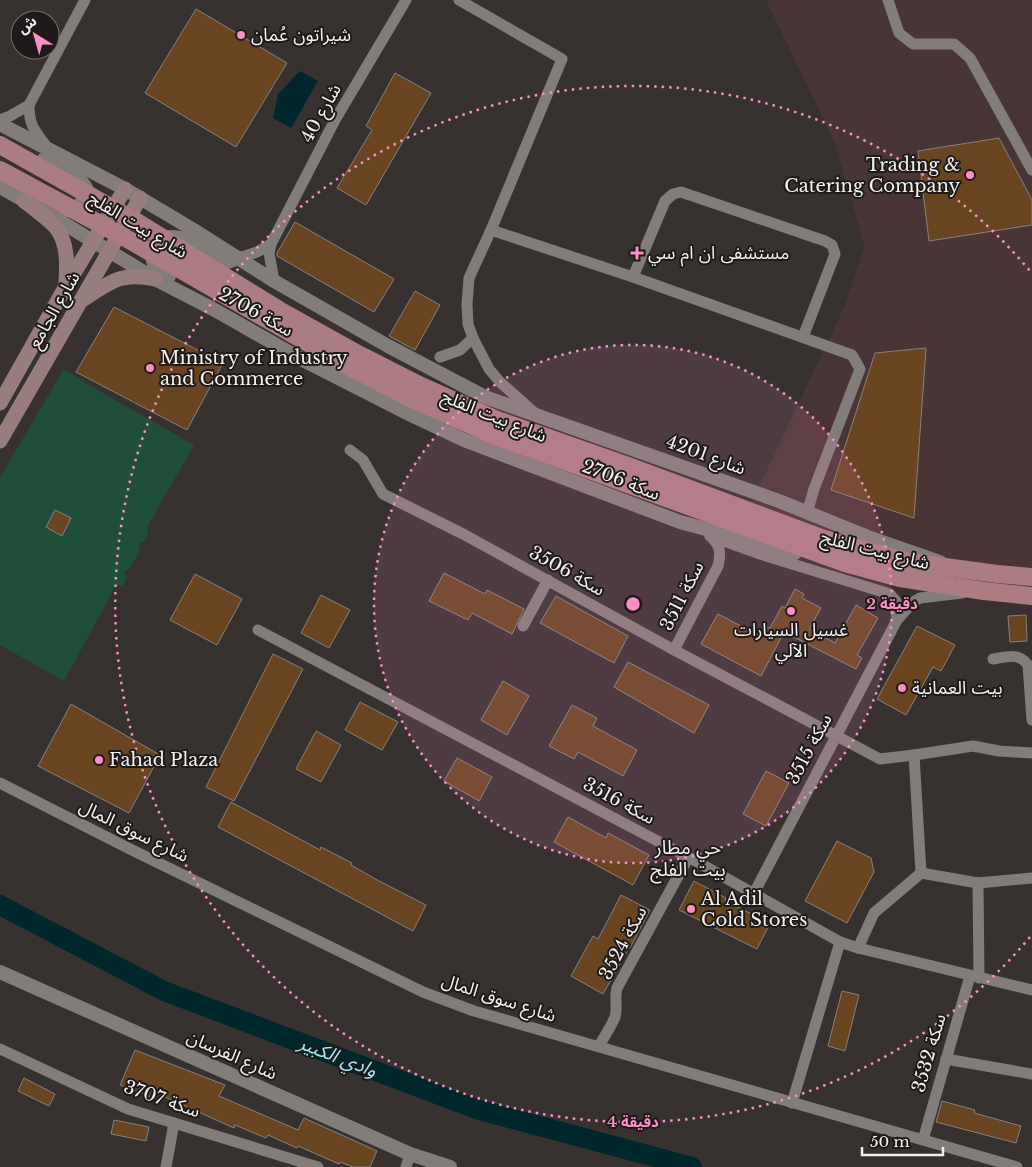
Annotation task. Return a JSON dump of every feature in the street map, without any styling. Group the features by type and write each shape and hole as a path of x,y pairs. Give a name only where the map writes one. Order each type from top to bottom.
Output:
{"main road":[{"name":"شارع بيت الفلج","path":"0,145 135,221 278,310 419,385 498,420 824,539 908,562 1032,577"},
{"name":"شارع بيت الفلج","path":"0,170 124,237 348,366 412,399 493,435 845,563 900,578 984,591 1032,596"},
{"name":"شارع الجامع","path":"0,403 66,286 125,189"},
{"name":"شارع الجامع","path":"0,441 140,198"},
{"path":"24,201 57,228 68,262 66,286"},
{"path":"82,300 107,284 129,276 155,279"}],"street":[{"path":"47,147 33,130 29,119 30,105 85,0"},
{"name":"40 شارع","path":"274,281 269,253 271,244 335,120 406,0"},
{"name":"شارع 4201","path":"459,0 562,59 469,278 468,324 489,369 501,383 538,416 779,501 957,568"},
{"path":"888,0 899,33 913,44 954,44 970,58 1032,170"},
{"path":"0,120 30,105"},
{"path":"0,124 125,189 274,281 388,346 485,397 538,416"},
{"path":"0,138 80,179 87,189 86,197 78,206 67,211 58,212 10,187 0,187"},
{"name":"سكة 2706","path":"0,187 155,279 213,309 303,360 464,440 680,522 814,558 845,563"},
{"path":"633,277 665,201 673,194 681,192 825,240 832,245 835,254 803,337"},
{"path":"491,230 633,277 852,355 860,369 814,489 807,513"},
{"path":"213,309 206,300 154,268 151,256 155,244 160,238 179,237 186,239 225,262 258,252 271,244"},
{"path":"440,357 460,350 473,338"},
{"name":"سكة 3506","path":"350,450 363,460 383,494 463,534 674,650 880,759 973,746 999,751 1032,753"},
{"path":"680,522 710,536 890,594 896,601 896,620"},
{"name":"سكة 3511","path":"674,650 718,566 721,552 718,543 710,536"},
{"path":"523,626 548,580"},
{"name":"سكة 3515","path":"753,894 896,620 913,602 920,598 984,591"},
{"name":"سكة 3516","path":"258,630 688,858 840,942 1032,990"},
{"path":"993,659 1017,656 1023,658 1028,665 1032,720"},
{"path":"914,755 921,873"},
{"name":"شارع سوق المال","path":"0,784 423,992 474,1012 1017,1167"},
{"name":"سكة 3524","path":"598,1046 615,1016 614,996 616,988 688,858"},
{"path":"921,873 978,883 1032,878"},
{"path":"858,948 874,913 921,873"},
{"name":"سكة 3532","path":"923,1140 946,1059 974,977 978,883"},
{"path":"792,1103 840,942"},
{"name":"شارع الفرسان","path":"0,972 408,1160 450,1167"},
{"name":"سكة 3707","path":"0,1049 128,1109 318,1167"},
{"path":"946,1059 1032,1074"},
{"path":"166,1167 174,1123"}],"shaded area":[{"path":"766,0 1032,0 1032,583 863,544 750,506 845,305 865,246 834,141"}],"green space":[{"path":"64,369 194,445 147,527 148,534 144,542 139,543 136,559 124,572 127,577 123,585 115,587 64,681 0,645 0,477"}],"water":[{"path":"300,71 318,81 291,128 273,118 278,94"}],"building":[{"name":"شيراتون عُمان","path":"196,9 287,63 236,147 145,93"},
{"path":"395,73 431,93 366,205 337,188 372,130 366,126"},
{"name":"Trading & Catering Company","path":"999,138 1032,200 1032,225 929,241 918,151"},
{"path":"295,222 394,279 374,312 277,256"},
{"path":"415,291 440,305 415,350 389,336"},
{"name":"Ministry of Industry and Commerce","path":"114,307 223,363 187,430 76,372"},
{"path":"926,348 914,518 831,490 875,353"},
{"path":"55,510 71,518 62,536 46,527"},
{"path":"444,573 485,594 487,590 524,609 512,634 472,613 468,620 429,601"},
{"path":"195,574 242,599 217,645 170,620"},
{"path":"795,589 804,594 802,598 821,608 809,629 835,643 856,605 878,618 857,655 862,658 856,669 784,632 761,676 701,644 718,614 760,636 766,627 770,628 782,606 785,608"},
{"path":"321,595 350,610 329,648 301,633"},
{"path":"556,596 628,636 614,663 540,623"},
{"path":"1026,615 1027,641 1010,642 1008,616"},
{"path":"917,626 955,645 941,671 933,667 906,715 877,699"},
{"path":"273,654 303,669 234,801 206,787"},
{"path":"628,662 709,705 694,733 614,687"},
{"path":"503,681 529,696 507,735 481,720"},
{"path":"360,702 398,722 382,750 345,730"},
{"name":"Fahad Plaza","path":"71,704 160,755 129,813 38,766"},
{"path":"572,705 597,718 593,726 637,750 623,776 578,752 574,759 549,746"},
{"path":"316,731 341,745 321,782 296,769"},
{"path":"457,758 492,777 479,801 444,781"},
{"path":"766,771 789,783 766,826 743,814"},
{"path":"231,802 320,850 321,847 352,863 351,865 379,881 426,905 413,931 218,827"},
{"path":"568,817 606,838 608,833 649,855 633,885 554,842"},
{"path":"837,841 871,858 874,872 847,923 805,901"},
{"path":"694,881 726,898 725,901 770,923 757,949 679,910"},
{"path":"621,895 650,910 603,994 571,976 593,936 598,939"},
{"path":"842,991 859,995 845,1051 828,1046"},
{"path":"135,1050 225,1085 219,1096 298,1130 304,1118 377,1151 370,1167 353,1167 340,1162 339,1164 268,1135 266,1138 235,1125 234,1128 163,1096 161,1101 120,1085"},
{"path":"24,1078 55,1094 49,1106 18,1091"},
{"path":"942,1101 975,1110 974,1113 1021,1126 1016,1143 936,1122"},
{"path":"114,1120 149,1127 146,1141 111,1134"}],"waterway":[{"name":"وادي الكبير","path":"0,905 164,991 476,1109 692,1167"}],"place":[{"name":"شيراتون عُمان","path":"241,35"},
{"name":"Trading & Catering Company","path":"970,175"},
{"name":"مستشفى ان ام سي","path":"637,253"},
{"name":"Ministry of Industry and Commerce","path":"150,368"},
{"name":"غسيل السيارات الآلي","path":"791,611"},
{"name":"بيت العمانية","path":"902,688"},
{"name":"Fahad Plaza","path":"99,760"},
{"name":"Al Adil Cold Stores","path":"691,909"}],"district":[{"name":"حي مطار بيت الفلج","path":"688,858"}]}
